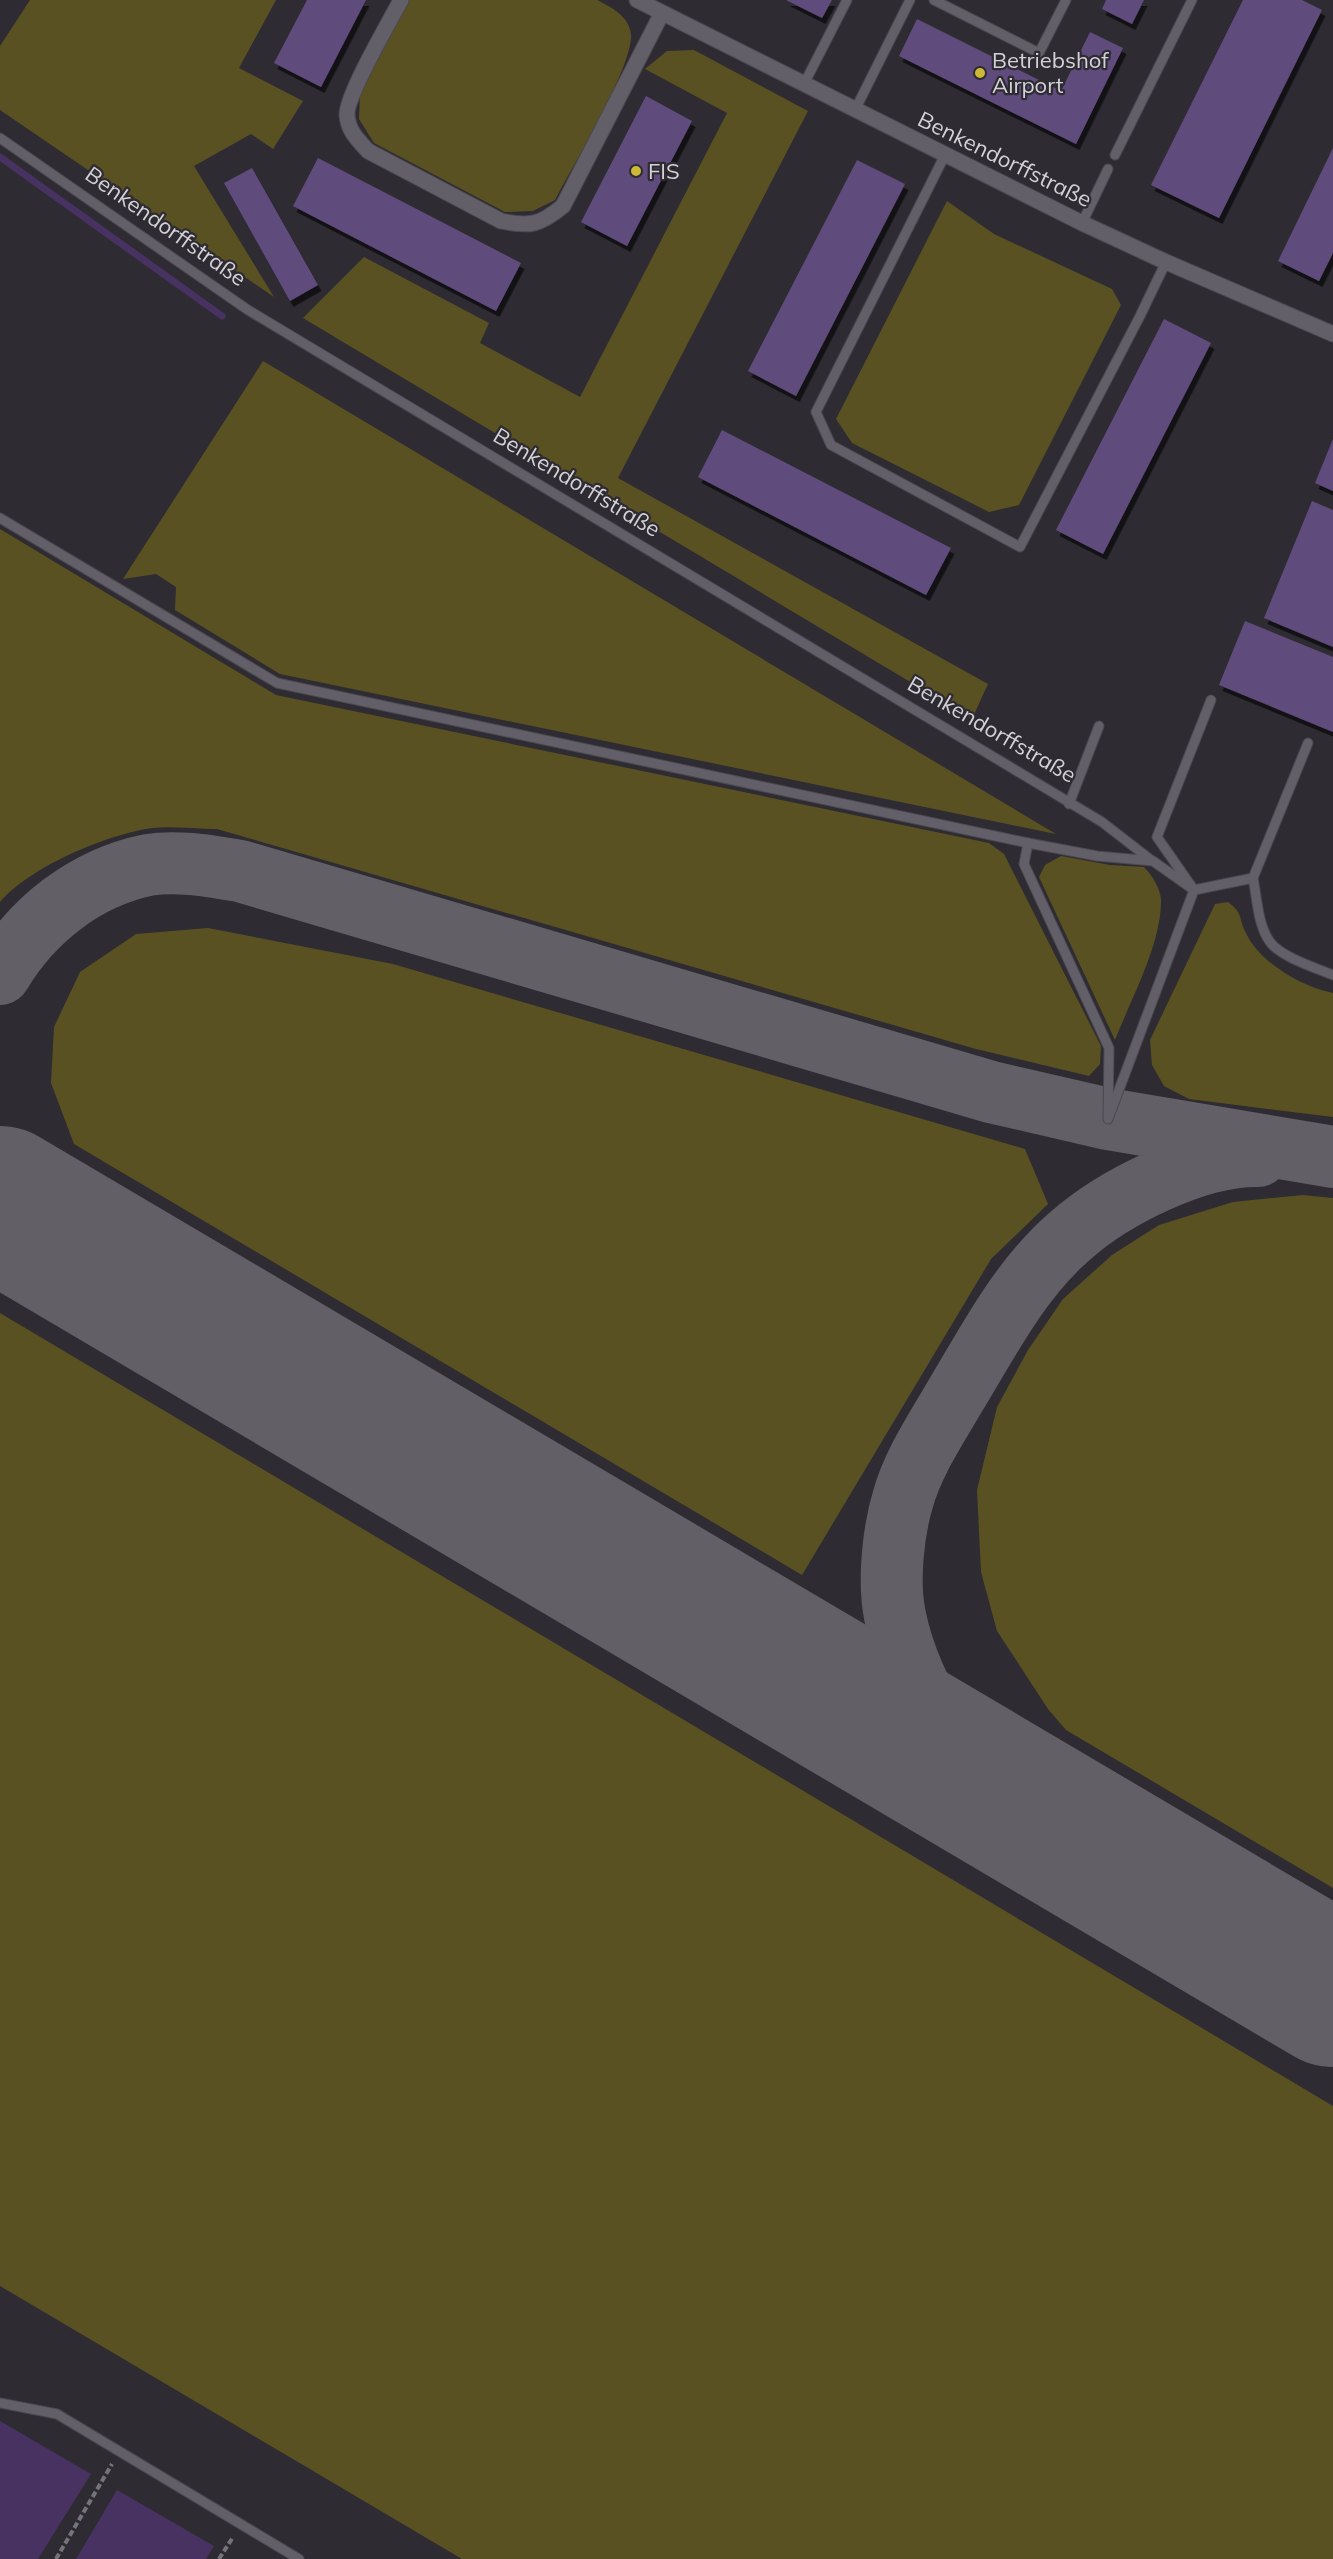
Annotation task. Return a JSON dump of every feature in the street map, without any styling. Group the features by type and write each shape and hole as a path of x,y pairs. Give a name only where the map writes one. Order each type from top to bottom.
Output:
{"street":[{"path":"401,0 353,93 347,113 352,133 368,151 501,221 524,226 547,219 563,206 662,13"},
{"name":"Benkendorffstraße","path":"637,0 1082,223 1333,334"}],"lane":[{"path":"804,84 847,0"},
{"path":"855,110 910,0"},
{"path":"934,0 1040,53 1066,0"},
{"path":"1115,155 1192,0"},
{"name":"Benkendorffstraße","path":"0,138 248,310 1069,804 1100,726"},
{"path":"945,155 816,412 831,445 1020,547 1166,262"},
{"path":"1082,223 1108,169"},
{"path":"0,518 277,683 1028,843 1097,856 1153,861"},
{"path":"1194,890 1157,837 1211,700"},
{"path":"1308,743 1253,878 1260,916 1270,943 1291,957 1333,975"},
{"path":"1069,804 1102,822 1194,890 1253,878"},
{"path":"1028,843 1024,864 1109,1048 1108,1119 1194,890"},
{"path":"0,2403 57,2414 299,2559"}],"path":[{"path":"56,2559 120,2452"},
{"path":"219,2559 241,2524"}],"shaded area":[{"path":"30,0 276,0 239,68 303,101 273,149 251,134 194,166 274,297 0,110 0,46"},
{"path":"409,0 597,0 618,13 627,22 631,34 623,68 555,200 533,211 505,212 374,143 359,119 360,94"},
{"path":"694,50 808,111 618,478 988,684 972,719 303,318 364,257 489,323 480,343 580,397 727,113 645,69 667,51"},
{"path":"947,201 994,234 1112,289 1121,305 1019,505 989,512 852,443 836,419"},
{"path":"263,361 1056,834 280,674 175,610 176,587 156,574 123,579"},
{"path":"0,529 276,695 989,843 1004,854 1101,1046 1100,1064 1089,1076 976,1049 217,829 152,828 91,845 49,865 13,889 0,902"},
{"path":"1061,856 1110,865 1144,867 1159,890 1160,916 1151,952 1115,1040 1039,877 1045,865"},
{"path":"1228,902 1239,913 1252,944 1272,964 1308,985 1333,993 1333,1117 1189,1099 1164,1086 1152,1065 1150,1040 1215,904"},
{"path":"208,928 393,964 1025,1149 1048,1204 991,1259 802,1575 74,1144 51,1083 54,1027 80,972 136,934"},
{"path":"1303,1195 1333,1198 1333,1888 1066,1730 1048,1709 997,1631 981,1572 977,1490 997,1407 1028,1350 1063,1299 1112,1255 1159,1225 1233,1202"},
{"path":"0,1313 1333,2106 1333,2559 462,2559 0,2286"},
{"path":"0,2421 91,2474 38,2559 0,2559"},
{"path":"117,2490 214,2546 206,2559 76,2559"}],"building":[{"path":"307,0 366,0 321,87 274,63"},
{"path":"786,0 832,0 822,18"},
{"name":"Betriebshof Airport","path":"1106,0 1144,0 1132,24 1102,9"},
{"path":"1243,0 1302,0 1322,10 1219,218 1151,185"},
{"name":"Betriebshof Airport","path":"917,19 1061,91 1090,32 1123,48 1076,144 899,56"},
{"name":"FIS","path":"646,96 692,121 627,246 581,222"},
{"path":"1333,148 1333,253 1319,281 1278,261"},
{"path":"318,158 521,263 496,311 293,206"},
{"path":"857,160 905,184 796,396 748,371"},
{"path":"252,168 318,285 290,301 224,183"},
{"path":"1164,319 1211,343 1103,554 1056,530"},
{"path":"722,430 951,548 926,595 698,477"},
{"path":"1333,439 1333,491 1315,483"},
{"path":"1312,501 1333,510 1333,647 1264,618"},
{"path":"1245,621 1333,657 1333,732 1219,685"}],"waterway":[{"path":"0,157 222,316"}],"taxiway":[{"path":"0,974 13,954 44,919 82,891 125,871 148,865 182,863 206,866 240,871 991,1092 1108,1119 1333,1157"},
{"path":"1035,1814 987,1775 954,1742 929,1705 908,1661 895,1616 892,1588 894,1542 899,1512 907,1486 933,1434 1006,1312 1035,1272 1070,1236 1110,1207 1158,1181 1210,1163 1258,1156"}],"runway":[{"path":"0,1203 1333,1990"}],"place":[{"name":"Betriebshof Airport","path":"980,73"},
{"name":"FIS","path":"636,171"}]}
